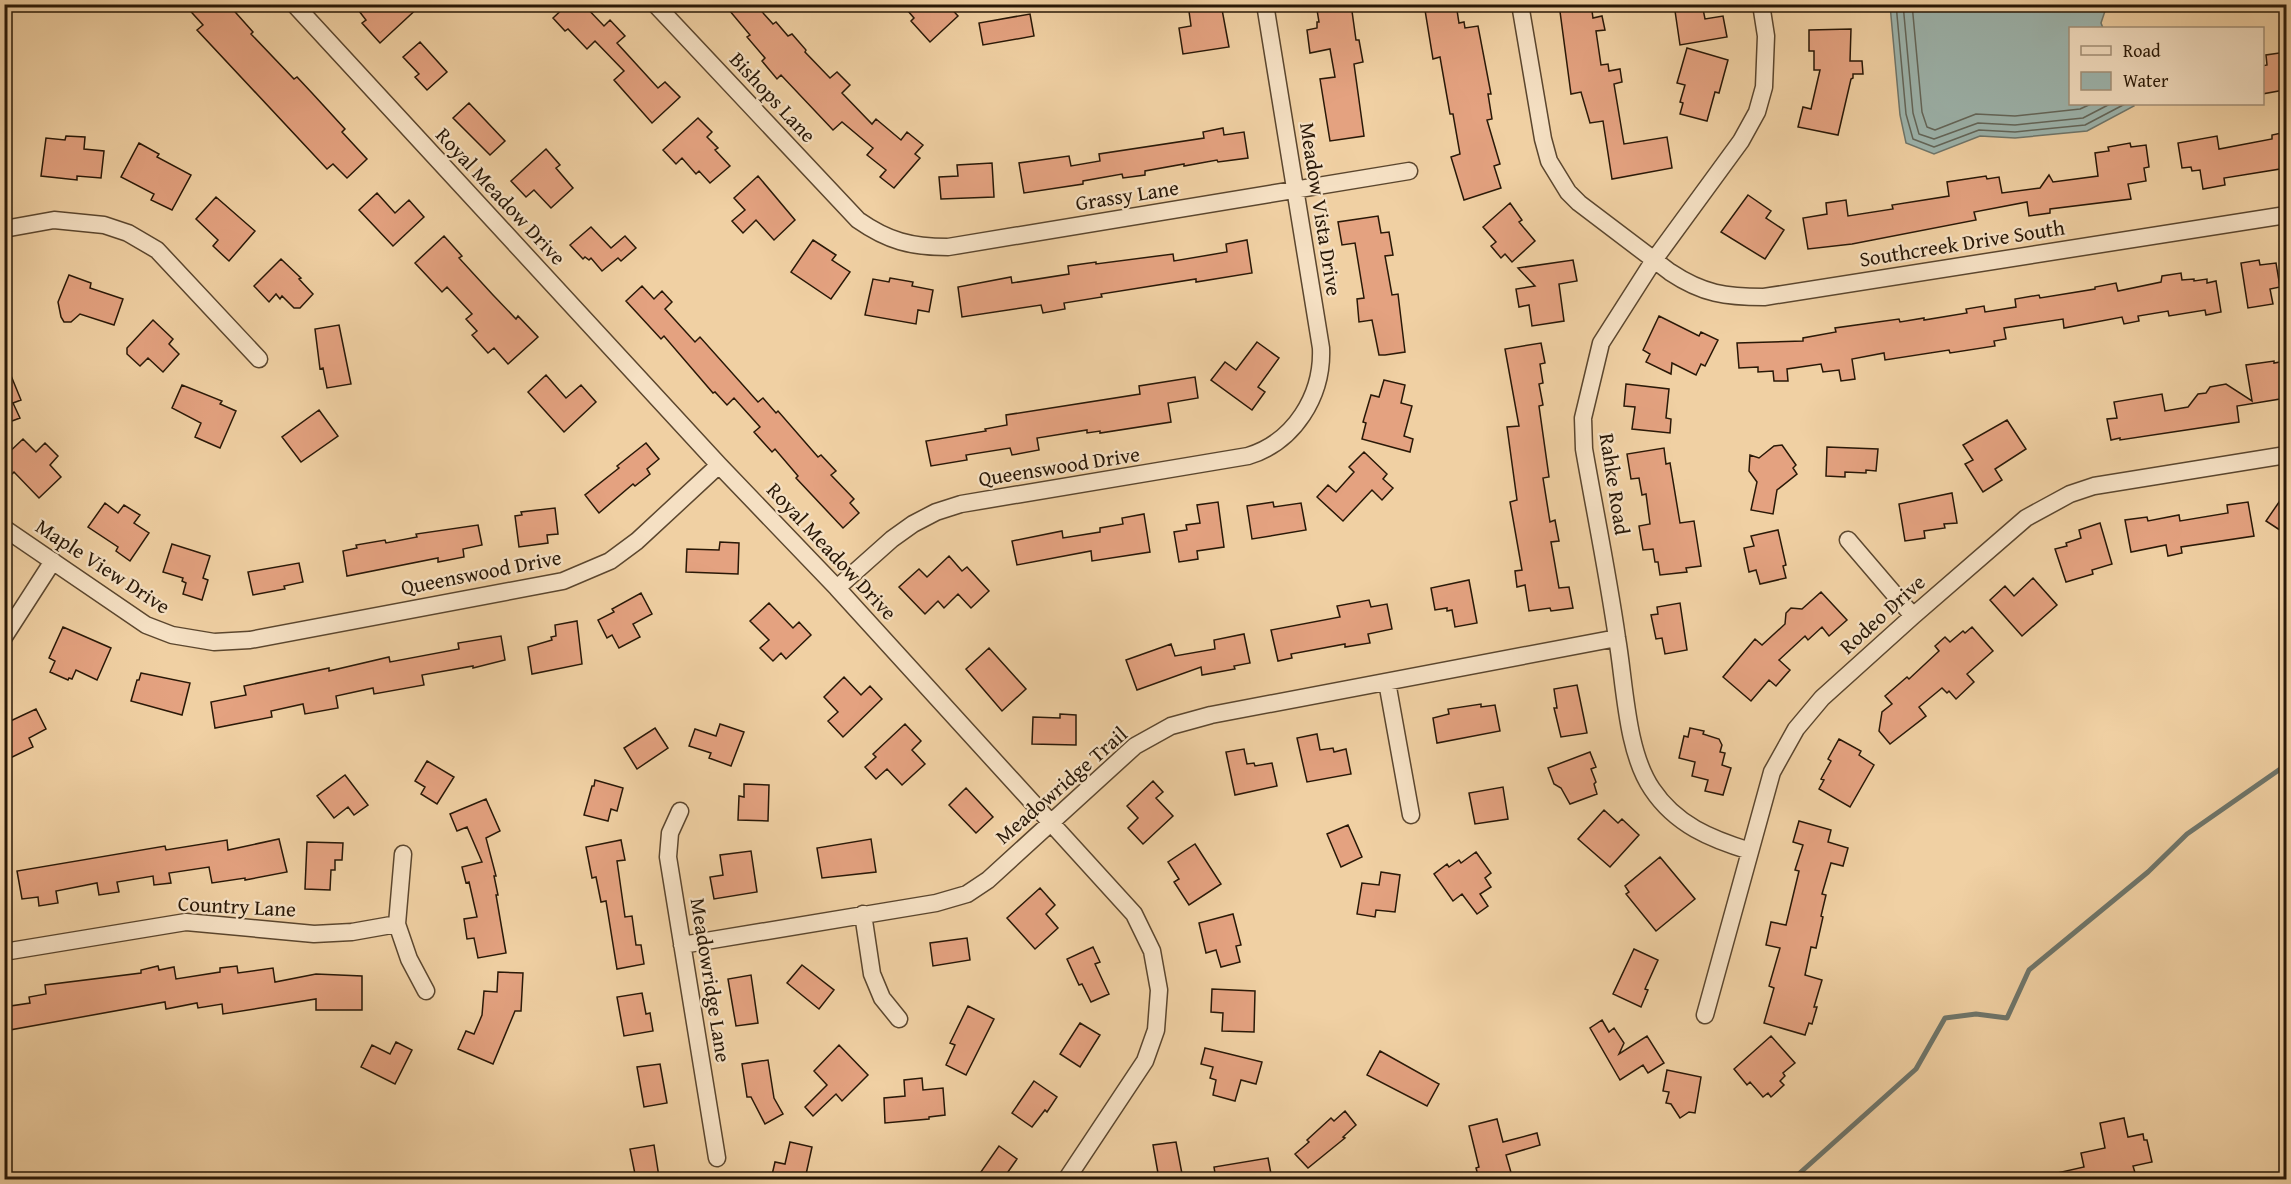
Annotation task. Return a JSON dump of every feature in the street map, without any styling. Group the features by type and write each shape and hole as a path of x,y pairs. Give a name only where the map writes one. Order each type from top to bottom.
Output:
{"street":[{"name":"Royal Meadow Drive","path":"294,4 719,465 837,588 1052,821 1134,914 1152,951 1159,990 1156,1030 1145,1061 1068,1179"},
{"name":"Bishops Lane","path":"656,4 858,220"},
{"name":"Meadow Vista Drive","path":"1265,4 1321,356 1316,389 1300,418"},
{"name":"Southcreek Drive South","path":"1520,4 1543,138 1549,161 1568,192 1579,204 1684,281 1731,297 1764,297 2286,215"},
{"name":"Rahke Road","path":"1750,851 1713,840 1691,828 1672,813 1651,788 1632,743 1617,638 1584,449 1583,418 1600,343 1654,260 1741,141 1757,112 1764,87 1766,36 1761,4"},
{"name":"Grassy Lane","path":"858,220 878,233 899,242 923,247 948,247 1409,171"},
{"path":"4,229 54,220 104,225 128,233 157,250 260,359"},
{"name":"Queenswood Drive","path":"837,588 899,534 936,512 961,504 1248,456 1277,441 1300,418"},
{"name":"Rodeo Drive","path":"1705,1015 1772,772 1796,729 1822,698 2026,518 2070,494 2094,486 2286,455"},
{"name":"Queenswood Drive","path":"214,642 249,640 563,581 610,561 638,541 719,465"},
{"name":"Maple View Drive","path":"4,528 146,624 172,635 214,642"},
{"path":"1848,540 1913,616"},
{"path":"4,637 53,561"},
{"name":"Meadowridge Trail","path":"682,945 936,903 967,894 988,880 1135,746 1171,726 1211,715 1617,638"},
{"path":"1387,682 1411,815"},
{"name":"Meadowridge Lane","path":"680,811 670,832 668,857 717,1158"},
{"path":"403,854 397,924 409,959 426,991"},
{"path":"863,914 872,974 882,998 899,1019"},
{"name":"Country Lane","path":"4,952 186,922 314,934 352,932 397,924"}],"water":[{"path":"1890,5 2107,5 2101,23 2103,27 2069,27 2069,105 2134,106 2087,131 2015,138 1980,136 1934,154 1906,143 1900,115"}],"building":[{"path":"184,4 228,4 253,32 251,34 294,79 297,77 345,129 342,132 367,159 347,178 333,164 327,169 197,30 203,25"},
{"path":"366,4 422,4 380,43 362,23 366,20 359,11"},
{"path":"568,4 583,4 604,26 610,20 625,36 617,43 658,88 665,82 680,97 652,123 614,80 624,71 595,41 587,49 568,29 565,31 553,18"},
{"path":"724,4 755,4 773,24 776,22 788,36 792,34 806,50 805,52 830,78 837,72 850,85 842,93 872,124 876,119 901,140 907,132 923,145 915,154 920,158 894,188 880,177 886,170 867,155 873,148 842,122 833,130 781,75 777,79 762,61 765,58 747,37 750,35"},
{"path":"902,4 947,4 958,16 930,42 911,21 914,18"},
{"path":"1188,4 1221,4 1229,47 1183,54 1179,28 1191,26"},
{"path":"1316,4 1351,4 1356,40 1359,40 1363,62 1354,64 1364,136 1330,141 1320,79 1335,77 1330,49 1310,53 1307,30 1317,28 1317,22 1319,22"},
{"path":"1424,4 1456,4 1459,23 1464,22 1465,28 1478,26 1491,94 1488,94 1492,119 1487,120 1500,164 1494,166 1501,188 1464,200 1451,157 1460,154 1453,114 1450,114 1440,57 1433,59"},
{"path":"1559,4 1591,4 1593,18 1602,16 1605,30 1596,31 1601,65 1608,64 1609,71 1620,69 1622,82 1614,84 1624,144 1667,137 1672,168 1612,179 1603,121 1590,123 1581,92 1571,94"},
{"path":"1674,4 1702,4 1705,19 1723,16 1727,37 1680,45"},
{"path":"1030,14 1034,36 983,45 979,23"},
{"path":"1851,29 1850,61 1862,61 1863,74 1853,74 1838,135 1798,127 1803,107 1811,109 1820,70 1814,70 1814,51 1809,51 1809,30"},
{"path":"420,42 447,72 427,90 415,77 419,74 403,57"},
{"path":"1687,48 1728,60 1719,93 1715,92 1707,121 1680,114 1683,103 1680,102 1685,85 1677,83"},
{"path":"2286,52 2286,88 2284,90 2264,94 2266,55"},
{"path":"469,103 505,141 490,155 453,118"},
{"path":"698,118 712,132 707,137 718,148 715,150 730,166 710,183 699,171 696,174 682,158 676,164 663,150"},
{"path":"1223,128 1224,135 1244,132 1248,158 1218,162 1217,160 1184,166 1184,164 1145,171 1145,175 1123,178 1122,174 1083,181 1083,184 1024,193 1019,163 1069,156 1071,166 1100,161 1099,154 1204,138 1203,132"},
{"path":"2286,132 2286,168 2224,178 2225,185 2203,189 2200,170 2192,171 2191,167 2182,168 2178,143 2217,136 2219,149 2272,139 2272,135"},
{"path":"66,136 85,137 84,149 104,151 101,178 77,176 77,180 41,176 46,138 65,140"},
{"path":"139,143 159,154 157,157 191,175 172,210 151,200 154,194 121,177"},
{"path":"2130,143 2131,147 2146,145 2149,167 2144,168 2146,181 2128,184 2131,199 2050,209 2050,213 2029,216 2027,202 1974,212 1976,220 1852,244 1808,249 1803,218 1827,214 1826,203 1846,200 1848,216 1893,209 1892,205 1949,196 1947,182 1986,176 1987,179 1999,177 2002,193 2040,188 2049,175 2053,182 2098,176 2095,153 2109,151 2108,147"},
{"path":"546,149 560,165 556,168 573,188 551,208 534,190 526,197 511,181"},
{"path":"992,163 994,197 941,199 939,177 958,176 957,165"},
{"path":"758,176 795,220 774,240 756,220 743,233 732,221 745,210 734,198"},
{"path":"377,193 395,213 409,200 424,217 393,246 359,210"},
{"path":"1748,195 1771,211 1766,218 1784,230 1765,259 1721,232"},
{"path":"216,197 255,231 229,261 213,246 218,240 196,219"},
{"path":"1510,203 1522,220 1519,222 1535,241 1512,262 1505,254 1501,258 1491,246 1496,242 1483,227"},
{"path":"1378,216 1381,233 1389,232 1393,255 1385,256 1392,295 1398,294 1405,352 1385,355 1379,355 1372,320 1359,322 1357,299 1364,298 1355,243 1342,245 1338,222"},
{"path":"591,227 611,248 625,236 636,248 621,261 618,258 602,271 591,258 583,259 570,245"},
{"path":"444,236 462,256 459,258 493,295 516,319 518,316 538,337 508,364 494,348 488,353 472,335 477,331 466,319 472,314 447,287 442,292 415,263"},
{"path":"813,240 836,255 832,260 850,272 831,299 791,272"},
{"path":"1247,240 1252,273 1101,294 1102,297 1064,303 1065,309 1043,313 1041,305 962,317 958,287 1011,277 1012,283 1069,274 1068,266 1096,262 1096,264 1173,254 1174,261 1227,252 1226,244"},
{"path":"281,259 301,278 299,279 313,294 300,308 294,308 282,296 280,299 276,294 269,302 254,286"},
{"path":"1573,260 1577,281 1559,284 1564,321 1532,326 1529,305 1519,307 1516,289 1535,286 1518,268"},
{"path":"2259,260 2260,265 2276,263 2280,287 2270,289 2273,304 2248,308 2241,263"},
{"path":"2181,273 2182,280 2207,279 2207,283 2216,281 2221,312 2206,315 2205,310 2169,316 2168,311 2138,316 2139,321 2124,324 2122,317 2064,328 2063,319 2004,328 2006,339 1994,341 1995,346 1950,353 1949,350 1885,360 1884,353 1852,359 1855,379 1841,381 1839,370 1823,372 1821,364 1787,369 1788,381 1774,381 1773,371 1758,372 1758,367 1739,368 1737,343 1803,341 1803,338 1836,332 1835,328 1899,319 1900,322 1924,318 1924,320 1967,313 1966,309 1984,306 1985,312 2016,307 2015,299 2039,295 2040,298 2095,289 2095,287 2116,283 2118,291 2161,282 2162,276"},
{"path":"69,275 91,283 90,288 123,299 114,325 80,314 71,322 64,322 58,302"},
{"path":"890,278 913,282 912,286 933,290 929,312 918,310 916,324 865,315 873,279 889,282"},
{"path":"642,286 654,299 662,291 672,302 665,309 695,342 700,337 758,402 763,398 776,413 778,411 818,457 821,455 836,471 831,475 854,499 850,503 859,513 843,528 796,478 798,476 775,449 772,452 754,432 760,427 734,398 727,405 715,392 713,393 664,336 661,339 626,301"},
{"path":"1659,316 1699,336 1701,332 1718,340 1705,366 1701,364 1696,375 1672,363 1671,374 1646,362 1650,354 1643,350"},
{"path":"153,320 173,339 169,344 179,354 163,372 148,358 140,366 127,354 127,348"},
{"path":"339,325 351,384 327,388 323,368 320,369 315,329"},
{"path":"1257,342 1279,358 1258,387 1265,392 1252,410 1211,380 1225,362 1236,370"},
{"path":"1541,343 1545,363 1540,364 1543,383 1539,384 1543,405 1539,406 1549,477 1543,478 1550,522 1555,520 1559,541 1551,542 1559,588 1569,587 1573,608 1529,611 1525,585 1517,587 1515,571 1522,570 1510,502 1517,500 1507,427 1519,426 1505,349"},
{"path":"5,361 21,400 13,403 20,418 4,424"},
{"path":"2274,361 2274,363 2286,361 2286,398 2237,406 2239,422 2111,440 2107,419 2117,418 2114,402 2162,394 2165,411 2188,407 2198,394 2206,393 2210,387 2226,384 2252,401 2246,365"},
{"path":"546,375 566,398 581,385 596,402 564,432 528,392"},
{"path":"1195,377 1198,398 1168,403 1171,422 1100,433 1100,431 1087,433 1087,430 1037,438 1039,450 1012,455 1010,448 966,455 967,460 931,466 926,441 986,431 985,429 1007,425 1006,415 1140,394 1139,386"},
{"path":"1384,380 1405,385 1401,403 1412,406 1404,436 1413,439 1410,452 1362,439 1366,423 1363,422 1371,395 1379,397"},
{"path":"1626,384 1669,389 1666,418 1671,419 1670,433 1632,429 1635,407 1624,406"},
{"path":"182,385 222,401 220,404 236,411 220,448 195,437 201,423 172,408"},
{"path":"319,410 338,436 301,462 282,437"},
{"path":"2007,420 2026,449 1995,469 2002,480 1983,492 1965,464 1973,460 1963,445"},
{"path":"23,439 36,452 45,443 58,456 50,465 61,477 39,498 14,472 12,474 4,467 4,457"},
{"path":"646,443 659,459 647,469 650,474 635,486 633,484 599,513 585,495"},
{"path":"1782,445 1796,465 1793,468 1797,474 1777,490 1773,514 1751,510 1757,482 1749,471 1750,455 1759,458 1774,446"},
{"path":"1827,447 1878,449 1876,471 1845,472 1845,477 1826,476"},
{"path":"1664,448 1666,464 1670,463 1680,523 1694,521 1701,566 1686,568 1687,572 1660,575 1653,549 1643,550 1639,526 1650,524 1646,494 1642,495 1639,478 1631,479 1627,454"},
{"path":"1364,452 1387,474 1383,479 1393,488 1382,500 1372,490 1343,521 1317,497 1328,485 1336,492 1354,472 1349,467"},
{"path":"2286,492 2286,534 2266,521"},
{"path":"1952,493 1957,523 1944,524 1945,528 1924,531 1925,538 1905,541 1899,504"},
{"path":"1218,502 1224,547 1197,551 1198,559 1179,562 1174,532 1187,530 1186,525 1200,523 1197,505"},
{"path":"1273,502 1274,507 1301,503 1306,530 1252,539 1247,506"},
{"path":"2248,502 2254,536 2181,547 2182,553 2168,556 2166,545 2131,552 2125,520 2147,517 2148,521 2179,515 2180,521 2228,513 2227,505"},
{"path":"105,503 118,513 124,505 140,515 134,523 149,533 130,561 116,551 118,547 88,527"},
{"path":"555,508 558,534 547,535 548,543 519,547 515,516 522,515 521,512"},
{"path":"1144,514 1150,552 1092,561 1091,551 1017,565 1012,541 1062,531 1063,538 1100,532 1100,528 1123,524 1122,518"},
{"path":"2100,523 2112,564 2092,570 2093,574 2066,582 2055,549 2067,546 2066,543 2081,538 2079,530"},
{"path":"478,525 482,545 463,549 464,557 438,562 438,558 347,576 343,551 357,548 356,545 385,540 386,543 417,537 416,534"},
{"path":"1778,530 1786,565 1783,566 1786,578 1760,584 1756,570 1749,572 1744,548 1754,546 1751,536"},
{"path":"720,542 739,543 738,574 686,572 687,549 719,550"},
{"path":"172,544 210,556 203,578 208,580 202,600 183,594 186,583 182,581 183,578 163,572"},
{"path":"949,556 962,571 967,567 989,591 971,608 958,594 944,608 938,601 925,614 899,587 919,569 927,577"},
{"path":"299,563 303,582 284,586 285,589 253,595 248,572"},
{"path":"2033,578 2057,605 2022,636 1990,600 2005,586 2014,596"},
{"path":"1469,580 1477,623 1455,627 1452,610 1447,611 1447,608 1435,610 1431,588"},
{"path":"1821,592 1847,620 1829,636 1822,627 1808,640 1805,636 1779,660 1790,670 1776,686 1769,680 1751,701 1723,677 1755,639 1762,645 1785,624 1786,613 1791,608 1802,609"},
{"path":"641,593 652,614 633,624 640,637 619,648 612,635 607,638 598,620 614,612 612,609"},
{"path":"1369,600 1371,607 1387,604 1392,629 1368,634 1370,643 1345,647 1345,644 1291,654 1292,658 1278,661 1271,630 1340,617 1337,606"},
{"path":"769,603 793,628 799,622 811,635 786,659 781,653 773,661 760,648 769,640 750,621"},
{"path":"1680,603 1687,650 1665,654 1662,638 1656,639 1651,615 1658,614 1657,607"},
{"path":"577,621 582,664 532,674 528,647 552,640 551,637 556,636 555,625"},
{"path":"63,627 111,648 97,680 76,670 72,679 68,680 50,672 55,661 49,658"},
{"path":"1972,627 1993,651 1967,674 1974,682 1956,699 1949,691 1947,693 1942,688 1919,707 1926,716 1890,744 1879,731 1882,712 1892,704 1885,696 1907,677 1909,679 1939,651 1935,646 1945,637 1950,642"},
{"path":"1244,634 1250,663 1234,666 1235,669 1202,675 1201,667 1137,690 1126,660 1171,644 1175,656 1215,649 1214,640"},
{"path":"501,636 505,660 473,668 473,666 422,675 424,685 374,694 373,688 336,696 338,708 305,714 303,704 271,711 272,717 215,728 211,702 246,695 244,686 329,668 329,671 389,657 390,662 459,649 458,643"},
{"path":"989,648 1026,689 1002,711 966,669"},
{"path":"141,673 190,683 182,715 131,701"},
{"path":"844,677 861,695 870,686 882,699 843,737 828,721 838,712 824,697"},
{"path":"1577,685 1587,733 1561,737 1554,708 1557,708 1554,689"},
{"path":"1481,704 1481,707 1495,705 1500,731 1437,743 1433,718 1449,714 1448,709"},
{"path":"36,709 46,729 29,738 33,747 4,761 4,724"},
{"path":"1060,714 1076,715 1076,745 1032,744 1033,717 1060,718"},
{"path":"720,724 744,732 731,766 709,758 711,753 689,746 695,729 716,736"},
{"path":"905,724 921,741 912,750 925,764 902,785 887,769 876,779 865,767 876,757 873,754"},
{"path":"655,728 668,748 637,769 624,748"},
{"path":"1690,728 1704,731 1703,734 1719,739 1722,745 1720,752 1725,753 1722,765 1731,768 1723,795 1705,791 1708,780 1692,776 1695,762 1679,758 1684,736 1688,737"},
{"path":"1317,734 1320,750 1333,748 1334,752 1346,749 1351,774 1307,782 1297,738"},
{"path":"1839,739 1861,751 1859,755 1874,765 1850,807 1819,789 1824,780 1821,779 1831,761 1828,759"},
{"path":"1244,749 1247,764 1254,763 1255,766 1272,763 1277,786 1235,795 1226,752"},
{"path":"1590,752 1596,767 1591,769 1596,782 1594,784 1597,794 1570,804 1561,788 1554,784 1548,768"},
{"path":"427,761 454,777 437,804 421,794 425,787 415,781"},
{"path":"345,775 368,805 354,815 348,807 334,818 317,796"},
{"path":"595,780 623,788 617,811 611,809 608,821 584,815"},
{"path":"1153,781 1163,792 1156,798 1173,816 1143,844 1128,828 1138,818 1127,806"},
{"path":"744,784 769,785 768,821 738,820 739,796 744,797"},
{"path":"1503,787 1508,819 1475,824 1469,793"},
{"path":"966,788 993,817 976,833 949,805"},
{"path":"486,799 500,831 486,838 496,876 494,876 498,895 496,895 506,953 478,958 474,938 467,939 464,919 477,917 469,882 466,883 462,867 482,862 467,827 457,831 450,814"},
{"path":"1604,810 1618,823 1622,819 1639,835 1610,867 1578,839"},
{"path":"1799,821 1831,830 1828,842 1848,848 1843,866 1831,863 1822,894 1826,895 1821,916 1823,917 1816,948 1811,947 1805,975 1822,980 1814,1007 1817,1007 1812,1024 1809,1023 1805,1035 1764,1023 1774,988 1769,986 1780,948 1766,945 1771,922 1786,925 1799,871 1795,870 1803,845 1793,842"},
{"path":"1348,825 1362,857 1341,867 1327,834"},
{"path":"279,839 287,872 245,880 245,878 212,883 209,867 169,873 171,883 154,885 153,876 117,882 119,892 99,895 97,883 56,891 58,903 39,906 38,897 22,899 17,871 165,846 166,850 227,840 228,850"},
{"path":"871,839 876,872 822,878 817,848"},
{"path":"621,840 625,860 617,861 625,917 632,916 636,945 641,945 644,964 617,969 606,901 601,902 596,877 592,878 586,847"},
{"path":"307,842 343,843 342,860 335,860 335,870 331,870 330,890 305,889"},
{"path":"1195,844 1221,884 1189,905 1174,882 1179,879 1168,862"},
{"path":"751,851 757,892 714,899 710,877 723,875 720,855"},
{"path":"1476,852 1491,873 1485,878 1491,887 1480,894 1488,906 1477,914 1462,894 1453,901 1434,874 1447,864 1449,867 1459,860 1461,863"},
{"path":"1660,857 1695,899 1656,931 1626,894 1629,892 1625,886"},
{"path":"1381,872 1400,875 1395,912 1376,910 1375,917 1357,914 1362,883 1379,885"},
{"path":"1040,888 1055,905 1046,914 1058,928 1035,949 1007,918"},
{"path":"1233,914 1241,945 1236,946 1240,962 1221,967 1216,950 1206,953 1199,923"},
{"path":"967,938 970,960 933,966 930,943"},
{"path":"1093,947 1100,962 1095,964 1109,994 1091,1002 1082,984 1079,985 1067,959"},
{"path":"1634,949 1658,960 1645,989 1648,990 1641,1007 1613,994"},
{"path":"802,965 834,990 819,1009 787,983"},
{"path":"158,966 159,970 174,967 176,979 220,972 220,968 237,966 238,973 273,968 275,982 316,974 362,976 362,1010 316,1010 316,999 223,1014 222,1004 198,1008 197,1003 166,1009 165,1002 4,1031 4,1007 30,1003 29,997 46,994 45,985 141,973 141,970"},
{"path":"498,972 523,973 521,1011 515,1011 493,1064 458,1049 466,1031 474,1034 482,1015 484,991 497,992"},
{"path":"751,975 758,1023 736,1026 728,979"},
{"path":"1212,989 1255,991 1254,1032 1222,1031 1223,1013 1211,1012"},
{"path":"642,993 646,1014 650,1013 653,1031 624,1036 617,997"},
{"path":"968,1006 994,1019 966,1075 946,1065 955,1045 950,1043"},
{"path":"1602,1020 1609,1032 1614,1028 1624,1043 1619,1054 1647,1036 1664,1063 1648,1073 1643,1065 1620,1080 1590,1028"},
{"path":"1080,1023 1100,1035 1080,1067 1060,1054"},
{"path":"1771,1036 1795,1063 1783,1073 1785,1076 1780,1081 1784,1085 1771,1097 1768,1093 1763,1097 1750,1082 1747,1085 1734,1069"},
{"path":"396,1042 412,1050 395,1084 361,1067 372,1045 390,1054"},
{"path":"839,1045 868,1075 842,1101 836,1094 813,1116 805,1107 827,1085 814,1071"},
{"path":"1205,1048 1262,1062 1256,1084 1241,1080 1235,1101 1213,1095 1216,1080 1210,1078 1213,1067 1201,1064"},
{"path":"1380,1051 1439,1084 1427,1106 1367,1075"},
{"path":"768,1060 774,1098 783,1114 765,1124 751,1097 747,1097 742,1064"},
{"path":"660,1064 667,1103 644,1107 637,1067"},
{"path":"1667,1070 1701,1077 1695,1113 1689,1112 1680,1118 1671,1104 1666,1103 1669,1092 1663,1091"},
{"path":"922,1078 923,1090 943,1088 945,1115 929,1117 929,1119 885,1123 884,1098 905,1096 904,1080"},
{"path":"1034,1081 1057,1097 1047,1112 1045,1110 1032,1127 1012,1113"},
{"path":"1345,1111 1356,1125 1343,1137 1345,1138 1308,1168 1295,1154 1331,1118 1334,1121"},
{"path":"2124,1118 2128,1137 2143,1134 2144,1140 2147,1140 2152,1162 2133,1166 2136,1176 2119,1179 2058,1179 2057,1173 2084,1167 2081,1153 2105,1148 2100,1123"},
{"path":"1497,1119 1503,1142 1537,1133 1540,1145 1506,1155 1512,1176 1479,1179 1476,1168 1479,1167 1469,1126"},
{"path":"790,1142 812,1147 805,1179 771,1179 775,1162 785,1164"},
{"path":"1176,1142 1183,1179 1159,1179 1153,1145"},
{"path":"654,1145 659,1177 636,1179 630,1149"},
{"path":"999,1146 1017,1159 1003,1179 976,1179"},
{"path":"1268,1158 1272,1179 1216,1179 1214,1167"}],"waterway":[{"path":"1792,1180 1916,1069 1945,1018 1976,1014 2007,1018 2029,970 2148,872 2187,834 2286,765"}]}
